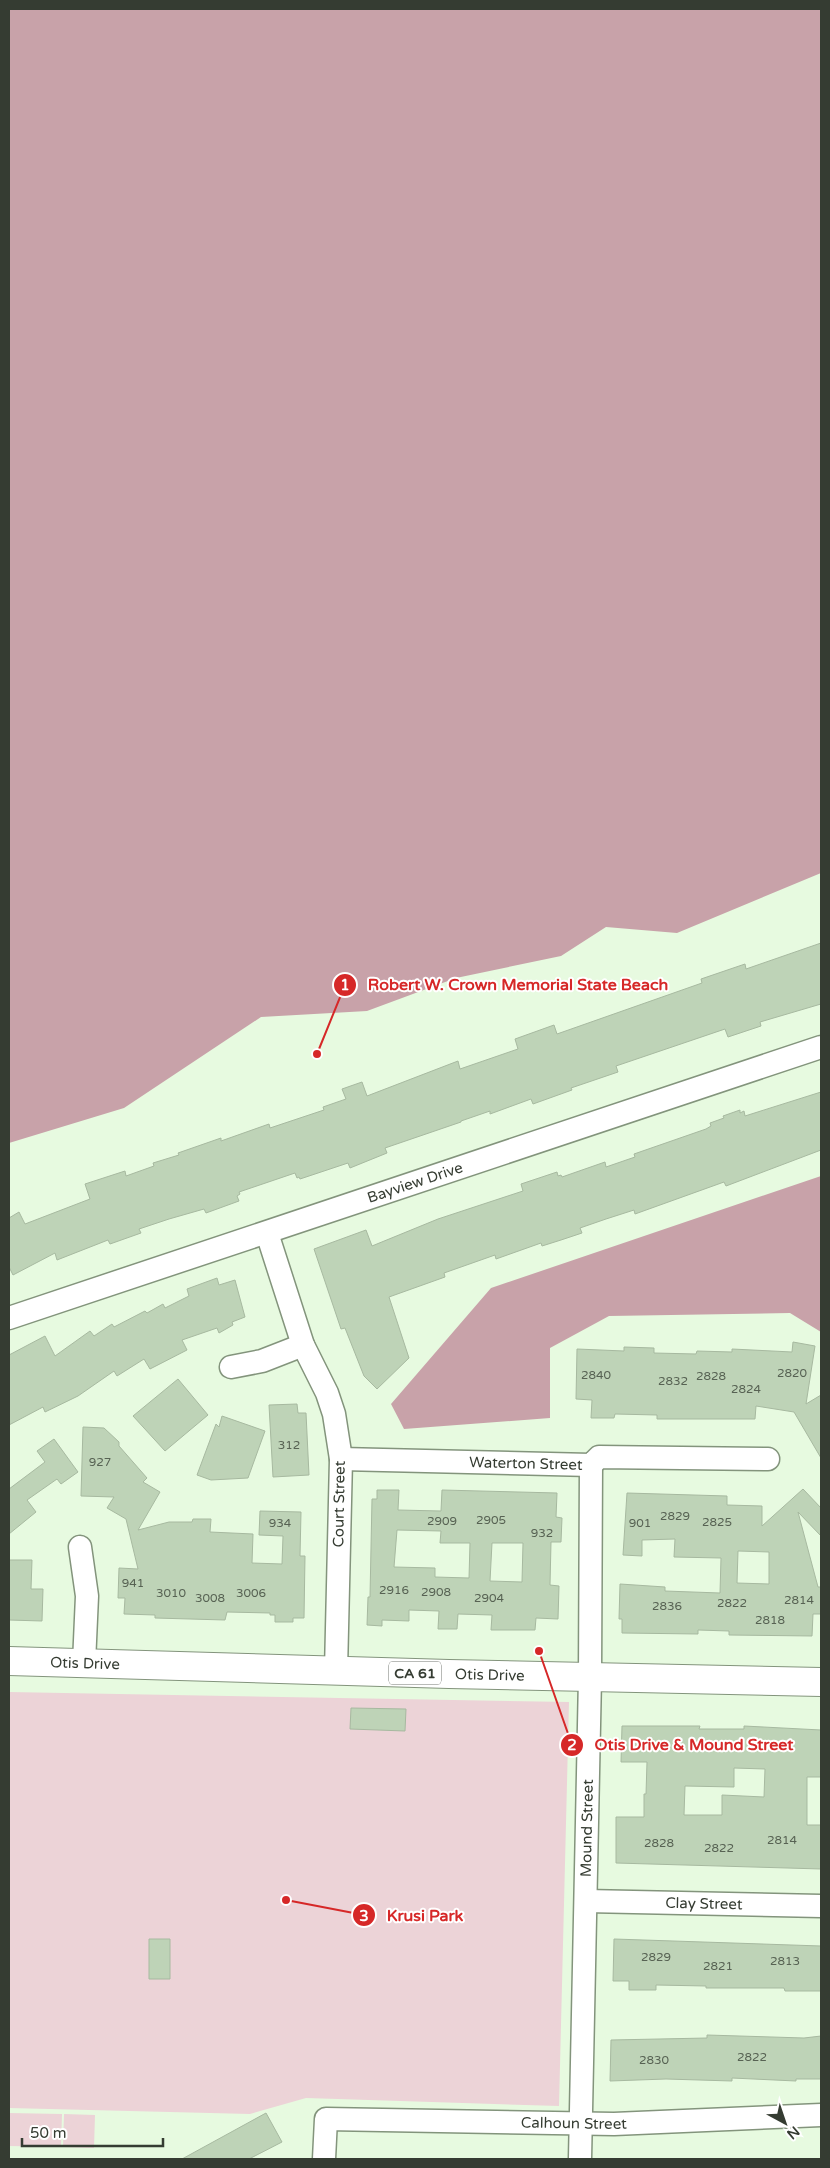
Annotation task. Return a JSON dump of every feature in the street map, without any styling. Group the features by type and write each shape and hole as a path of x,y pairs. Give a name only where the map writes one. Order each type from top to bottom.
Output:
{"main road":[{"name":"Otis Drive","path":"9,1661 336,1671 821,1682"}],"street":[{"name":"Bayview Drive","path":"9,1318 821,1048"},
{"name":"Court Street","path":"267,1233 303,1345 327,1393 334,1414 340,1459 336,1671"},
{"path":"231,1367 262,1361 303,1345"},
{"name":"Waterton Street","path":"340,1459 591,1465 599,1457 768,1459"},
{"name":"Mound Street","path":"580,2159 590,1677 591,1465"},
{"path":"80,1547 87,1596 84,1663"},
{"name":"Clay Street","path":"586,1901 821,1906"},
{"name":"Calhoun Street","path":"324,2159 326,2119 614,2124 821,2115"}],"shaded area":[{"path":"9,9 821,9 821,873 677,933 606,927 561,956 456,978 367,1011 261,1017 124,1108 9,1143"},
{"path":"821,1176 821,1332 790,1313 609,1316 550,1348 550,1418 404,1429 391,1404 491,1288"},
{"path":"9,1692 569,1702 559,2106 306,2098 250,2114 9,2108"},
{"path":"9,2113 62,2114 61,2147 9,2146"},
{"path":"64,2114 95,2115 94,2148 63,2147"}],"building":[{"path":"821,943 821,1004 760,1022 761,1026 728,1037 725,1029 616,1066 618,1072 571,1088 572,1090 533,1104 531,1099 490,1114 490,1111 461,1121 385,1148 387,1153 350,1168 348,1163 300,1179 299,1177 297,1178 295,1173 239,1192 240,1194 237,1196 239,1201 206,1213 204,1209 169,1219 139,1229 141,1233 110,1244 108,1240 57,1260 55,1253 13,1275 9,1267 9,1218 19,1212 25,1224 90,1199 85,1184 125,1171 126,1176 154,1166 153,1163 179,1155 178,1153 221,1138 221,1141 269,1124 270,1128 324,1110 323,1107 346,1099 342,1089 362,1082 367,1096 458,1061 460,1069 518,1049 515,1039 554,1025 557,1034 702,983 701,979 745,964 746,969"},
{"path":"821,1092 821,1150 726,1186 724,1182 635,1214 634,1210 580,1228 582,1233 561,1240 542,1246 541,1243 496,1259 495,1255 444,1273 445,1277 389,1297 409,1358 377,1389 364,1376 345,1328 341,1329 314,1249 366,1230 372,1246 438,1219 523,1191 521,1184 557,1172 558,1176 561,1175 562,1177 605,1162 606,1167 635,1157 634,1154 706,1129 711,1126 710,1123 740,1110 740,1113 744,1111 745,1116"},
{"path":"217,1278 219,1285 235,1280 245,1317 232,1322 233,1325 219,1333 217,1328 182,1340 187,1350 150,1369 144,1359 117,1376 114,1371 78,1396 45,1412 43,1407 9,1425 9,1355 45,1336 55,1356 90,1331 94,1336 112,1324 114,1327 163,1304 165,1308 189,1296 187,1289"},
{"path":"793,1342 815,1346 806,1404 821,1395 821,1458 794,1412 756,1406 755,1419 657,1419 657,1415 615,1414 614,1418 591,1418 592,1400 576,1399 577,1349 624,1351 624,1347 654,1348 654,1353 696,1354 697,1351 732,1352 732,1349 792,1352"},
{"path":"178,1379 208,1415 165,1451 133,1416"},
{"path":"297,1404 298,1413 306,1413 309,1475 273,1477 269,1405"},
{"path":"222,1416 265,1431 248,1478 211,1480 197,1475 216,1424 219,1427"},
{"path":"83,1427 104,1428 119,1442 119,1446 147,1478 143,1482 160,1492 138,1530 169,1522 192,1522 193,1519 211,1519 210,1532 253,1534 252,1563 282,1564 283,1536 259,1535 260,1511 301,1512 300,1556 305,1556 304,1618 293,1618 293,1622 275,1622 275,1615 270,1615 270,1613 227,1612 225,1620 155,1618 155,1615 124,1614 125,1598 118,1598 119,1568 138,1569 126,1519 107,1508 114,1497 81,1496"},
{"path":"54,1439 78,1472 61,1484 57,1479 27,1500 36,1512 9,1534 9,1489 45,1462 37,1451"},
{"path":"803,1489 821,1508 821,1536 798,1512 818,1587 821,1587 821,1614 813,1614 812,1636 729,1635 729,1631 698,1630 698,1634 622,1633 622,1619 619,1619 620,1584 665,1587 665,1591 720,1593 721,1558 674,1557 675,1539 642,1540 642,1556 623,1555 627,1493 727,1496 727,1505 762,1506 762,1526","holes":["738,1551 769,1552 769,1584 737,1583"]},
{"path":"377,1490 399,1490 398,1510 441,1511 442,1490 557,1493 556,1517 562,1518 561,1542 551,1542 550,1585 559,1586 558,1619 536,1618 535,1630 491,1630 492,1615 458,1614 457,1629 438,1629 439,1611 409,1610 409,1621 382,1620 382,1626 367,1625 368,1597 370,1597 372,1499 377,1499","holes":["397,1530 441,1531 440,1543 470,1543 469,1578 435,1577 435,1568 394,1567","492,1543 523,1543 522,1582 490,1581"]},
{"path":"9,1560 32,1560 31,1589 43,1589 42,1621 9,1620"},
{"path":"351,1708 406,1709 405,1731 350,1729"},
{"path":"622,1726 700,1726 699,1729 744,1729 744,1726 821,1730 821,1777 807,1777 807,1825 821,1825 821,1869 616,1863 616,1817 644,1817 644,1794 646,1794 647,1762 621,1762","holes":["734,1768 765,1769 764,1797 722,1795 722,1815 684,1815 685,1786 734,1787"]},
{"path":"149,1939 170,1939 170,1979 149,1979"},
{"path":"614,1939 821,1946 821,1991 785,1991 784,1988 706,1988 706,1986 656,1985 656,1990 629,1990 629,1981 613,1981"},
{"path":"707,2035 804,2038 821,2036 821,2079 796,2079 796,2081 732,2078 732,2081 666,2079 610,2081 611,2040 707,2038"},
{"path":"266,2113 282,2142 249,2159 182,2159"}],"place":[{"name":"Robert W. Crown Memorial State Beach","path":"317,1054"},
{"name":"Otis Drive & Mound Street","path":"539,1651"},
{"name":"Krusi Park","path":"286,1900"}]}
